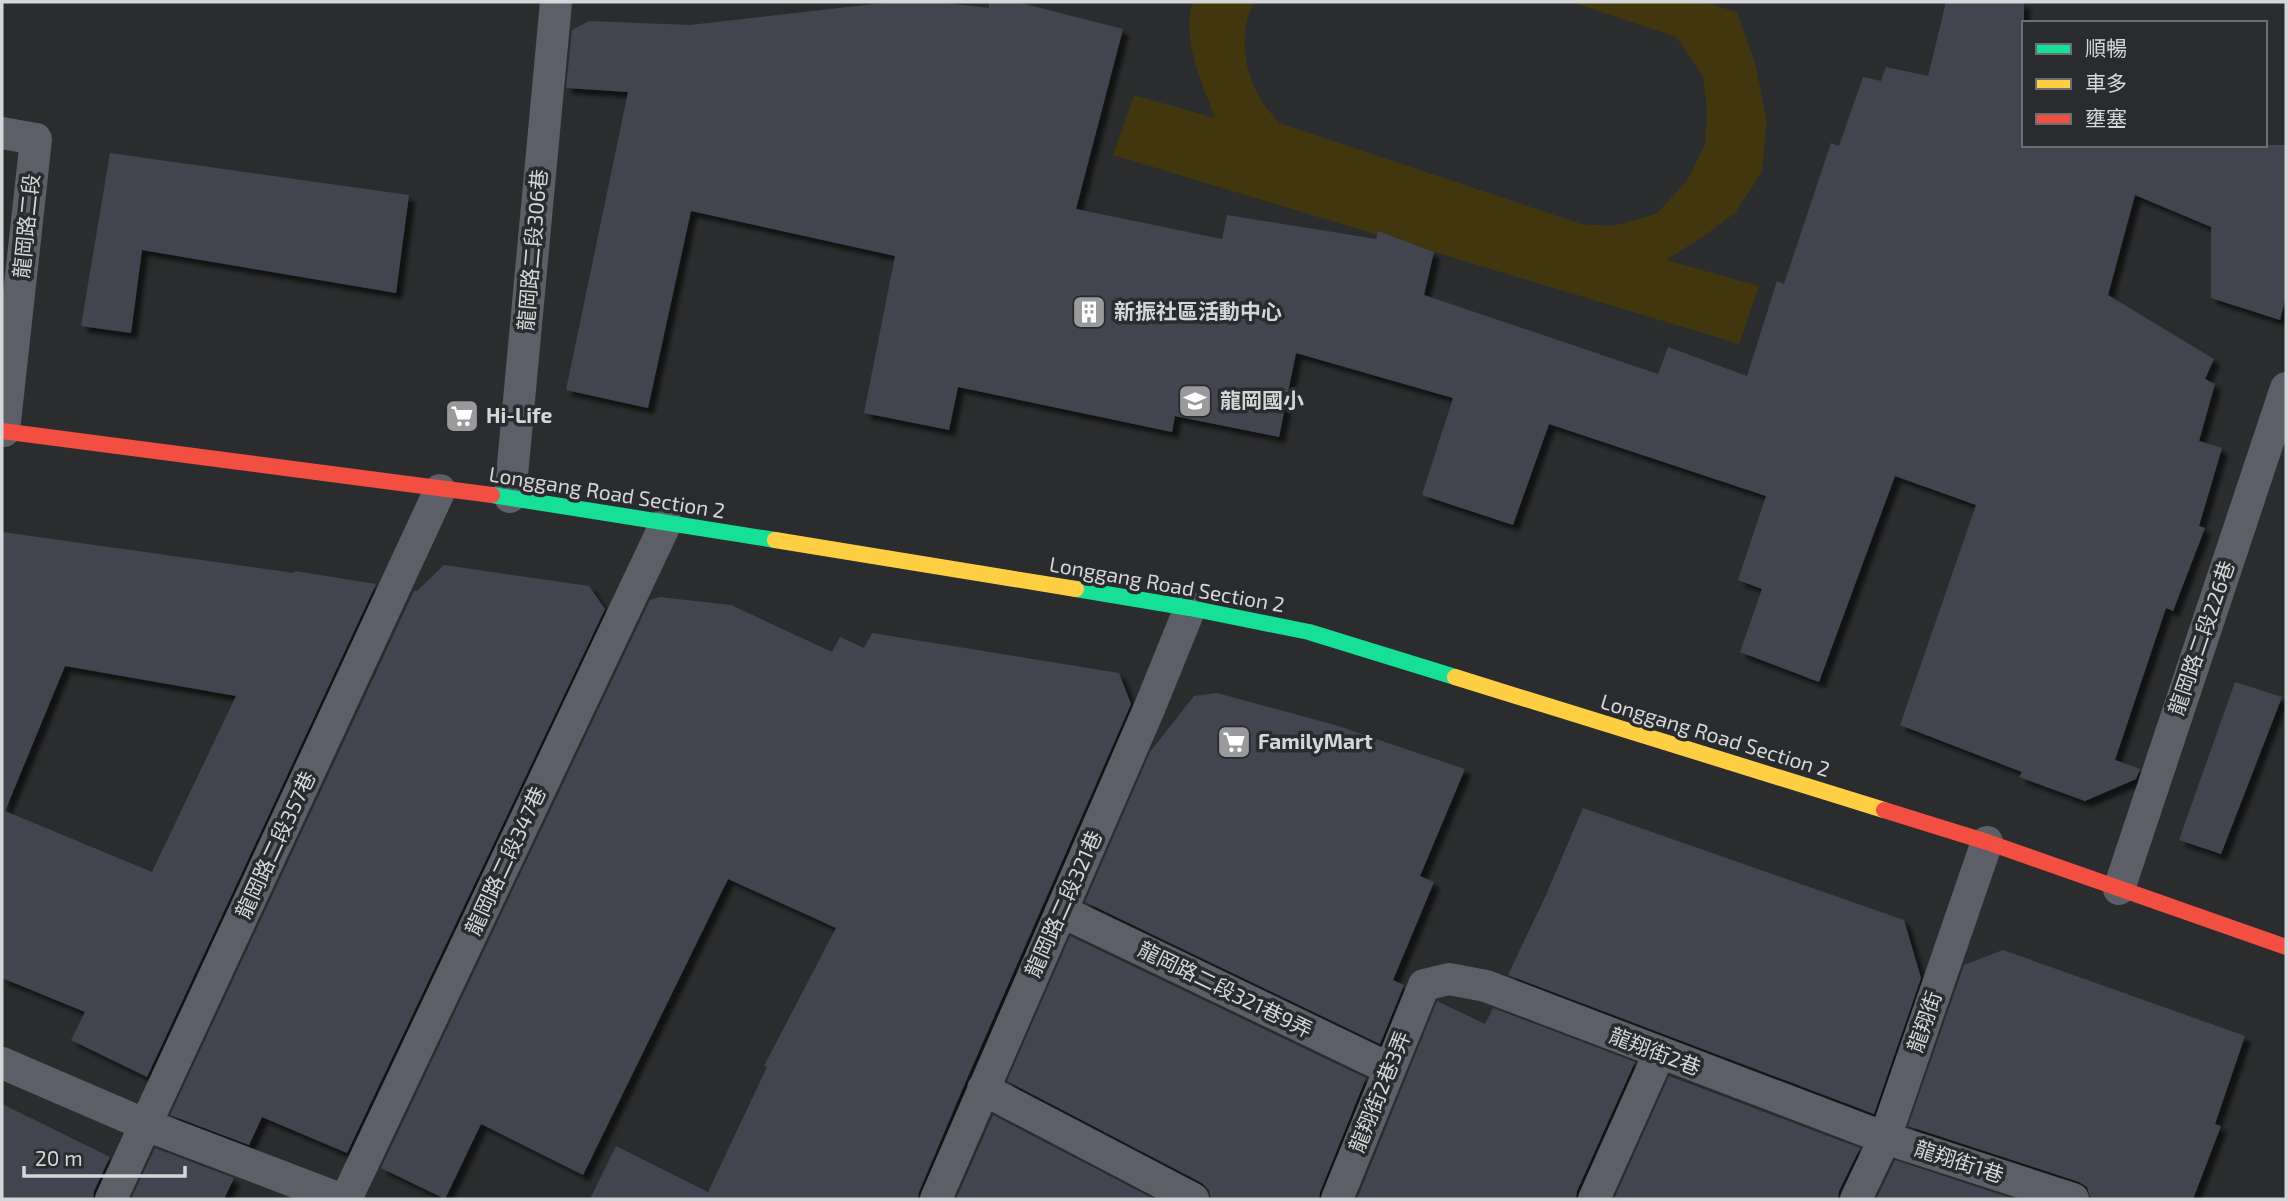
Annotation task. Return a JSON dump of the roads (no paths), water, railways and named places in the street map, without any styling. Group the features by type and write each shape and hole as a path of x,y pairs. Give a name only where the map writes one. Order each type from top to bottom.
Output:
{"main road":[{"name":"Longgang Road Section 2","path":"3,431 510,497 1190,608 1309,632 1987,842 2286,947"}],"lane":[{"path":"556,2 568,2"},
{"name":"龍岡路二段306巷","path":"510,497 556,2"},
{"name":"龍岡路二段","path":"2,133 36,139 3,431"},
{"name":"龍岡路二段226巷","path":"2119,889 2286,388"},
{"name":"龍岡路二段357巷","path":"111,1199 440,490"},
{"name":"龍岡路二段347巷","path":"346,1199 666,523"},
{"name":"龍岡路二段321巷","path":"936,1199 1149,709 1190,608"},
{"name":"龍翔街","path":"1856,1199 1885,1138 1987,842"},
{"name":"龍岡路二段321巷9弄","path":"1061,911 1390,1069"},
{"name":"龍翔街2巷","path":"1424,985 1449,979 1486,986 1885,1138"},
{"name":"龍翔街2巷3弄","path":"1337,1199 1424,985"},
{"path":"1594,1199 1659,1054"},
{"path":"2,1063 146,1125 340,1199"},
{"path":"984,1089 1193,1199"},
{"name":"龍翔街1巷","path":"1885,1138 2073,1199"}],"place":[{"name":"新振社區活動中心","path":"1089,312"},
{"name":"龍岡國小","path":"1195,401"},
{"name":"Hi-Life","path":"462,416"},
{"name":"FamilyMart","path":"1234,742"}]}
